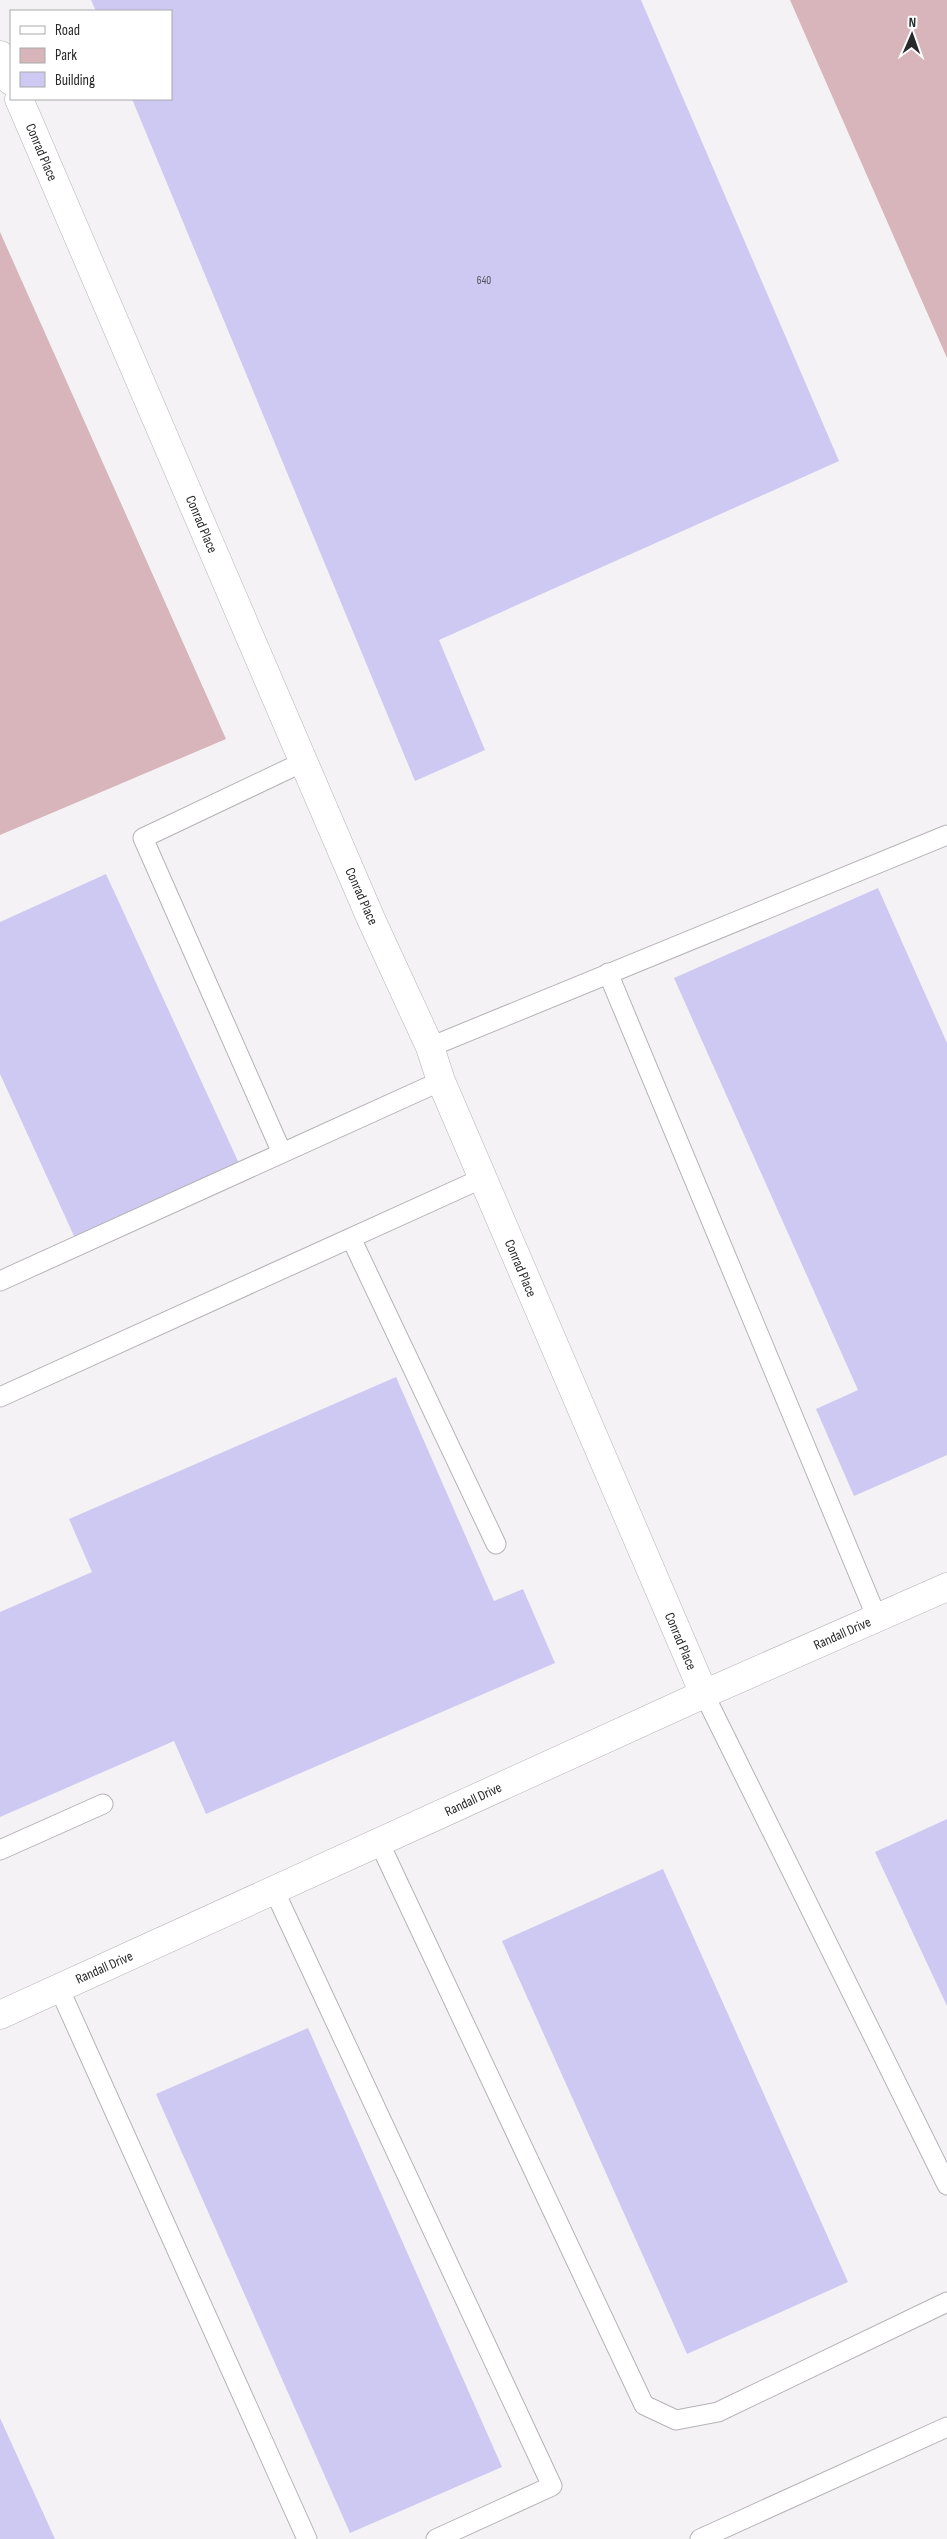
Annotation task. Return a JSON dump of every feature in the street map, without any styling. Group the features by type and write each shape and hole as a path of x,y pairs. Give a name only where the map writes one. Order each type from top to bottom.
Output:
{"street":[{"path":"0,55 10,79"},
{"name":"Conrad Place","path":"19,100 304,762 430,1046 441,1081 704,1694"},
{"name":"Randall Drive","path":"0,2015 704,1694 947,1587"}],"lane":[{"path":"282,1153 143,838 304,762"},
{"path":"430,1046 947,835"},
{"path":"608,973 877,1618"},
{"path":"0,1281 441,1081"},
{"path":"0,1397 483,1178"},
{"path":"351,1238 496,1544"},
{"path":"704,1694 947,2185"},
{"path":"0,1850 103,1804"},
{"path":"379,1842 644,2405 676,2420 718,2412 947,2302"},
{"path":"274,1890 552,2486 436,2539"},
{"path":"59,1988 307,2539"},
{"path":"700,2539 947,2427"}],"green space":[{"path":"790,0 947,0 947,358"},
{"path":"0,232 226,739 0,835"}],"building":[{"path":"91,0 641,0 839,461 439,640 485,750 415,781 132,100 172,100 172,10 96,10"},
{"path":"106,874 243,1172 79,1247 0,1074 0,922"},
{"path":"878,888 947,1043 947,1455 854,1496 816,1409 858,1390 674,978"},
{"path":"396,1377 494,1601 523,1589 555,1663 206,1814 174,1741 0,1817 0,1612 92,1572 69,1519"},
{"path":"947,1819 947,2006 875,1852"},
{"path":"663,1869 848,2282 687,2354 502,1941"},
{"path":"308,2028 502,2467 350,2533 156,2094"},
{"path":"0,2418 55,2539 0,2539"}]}
